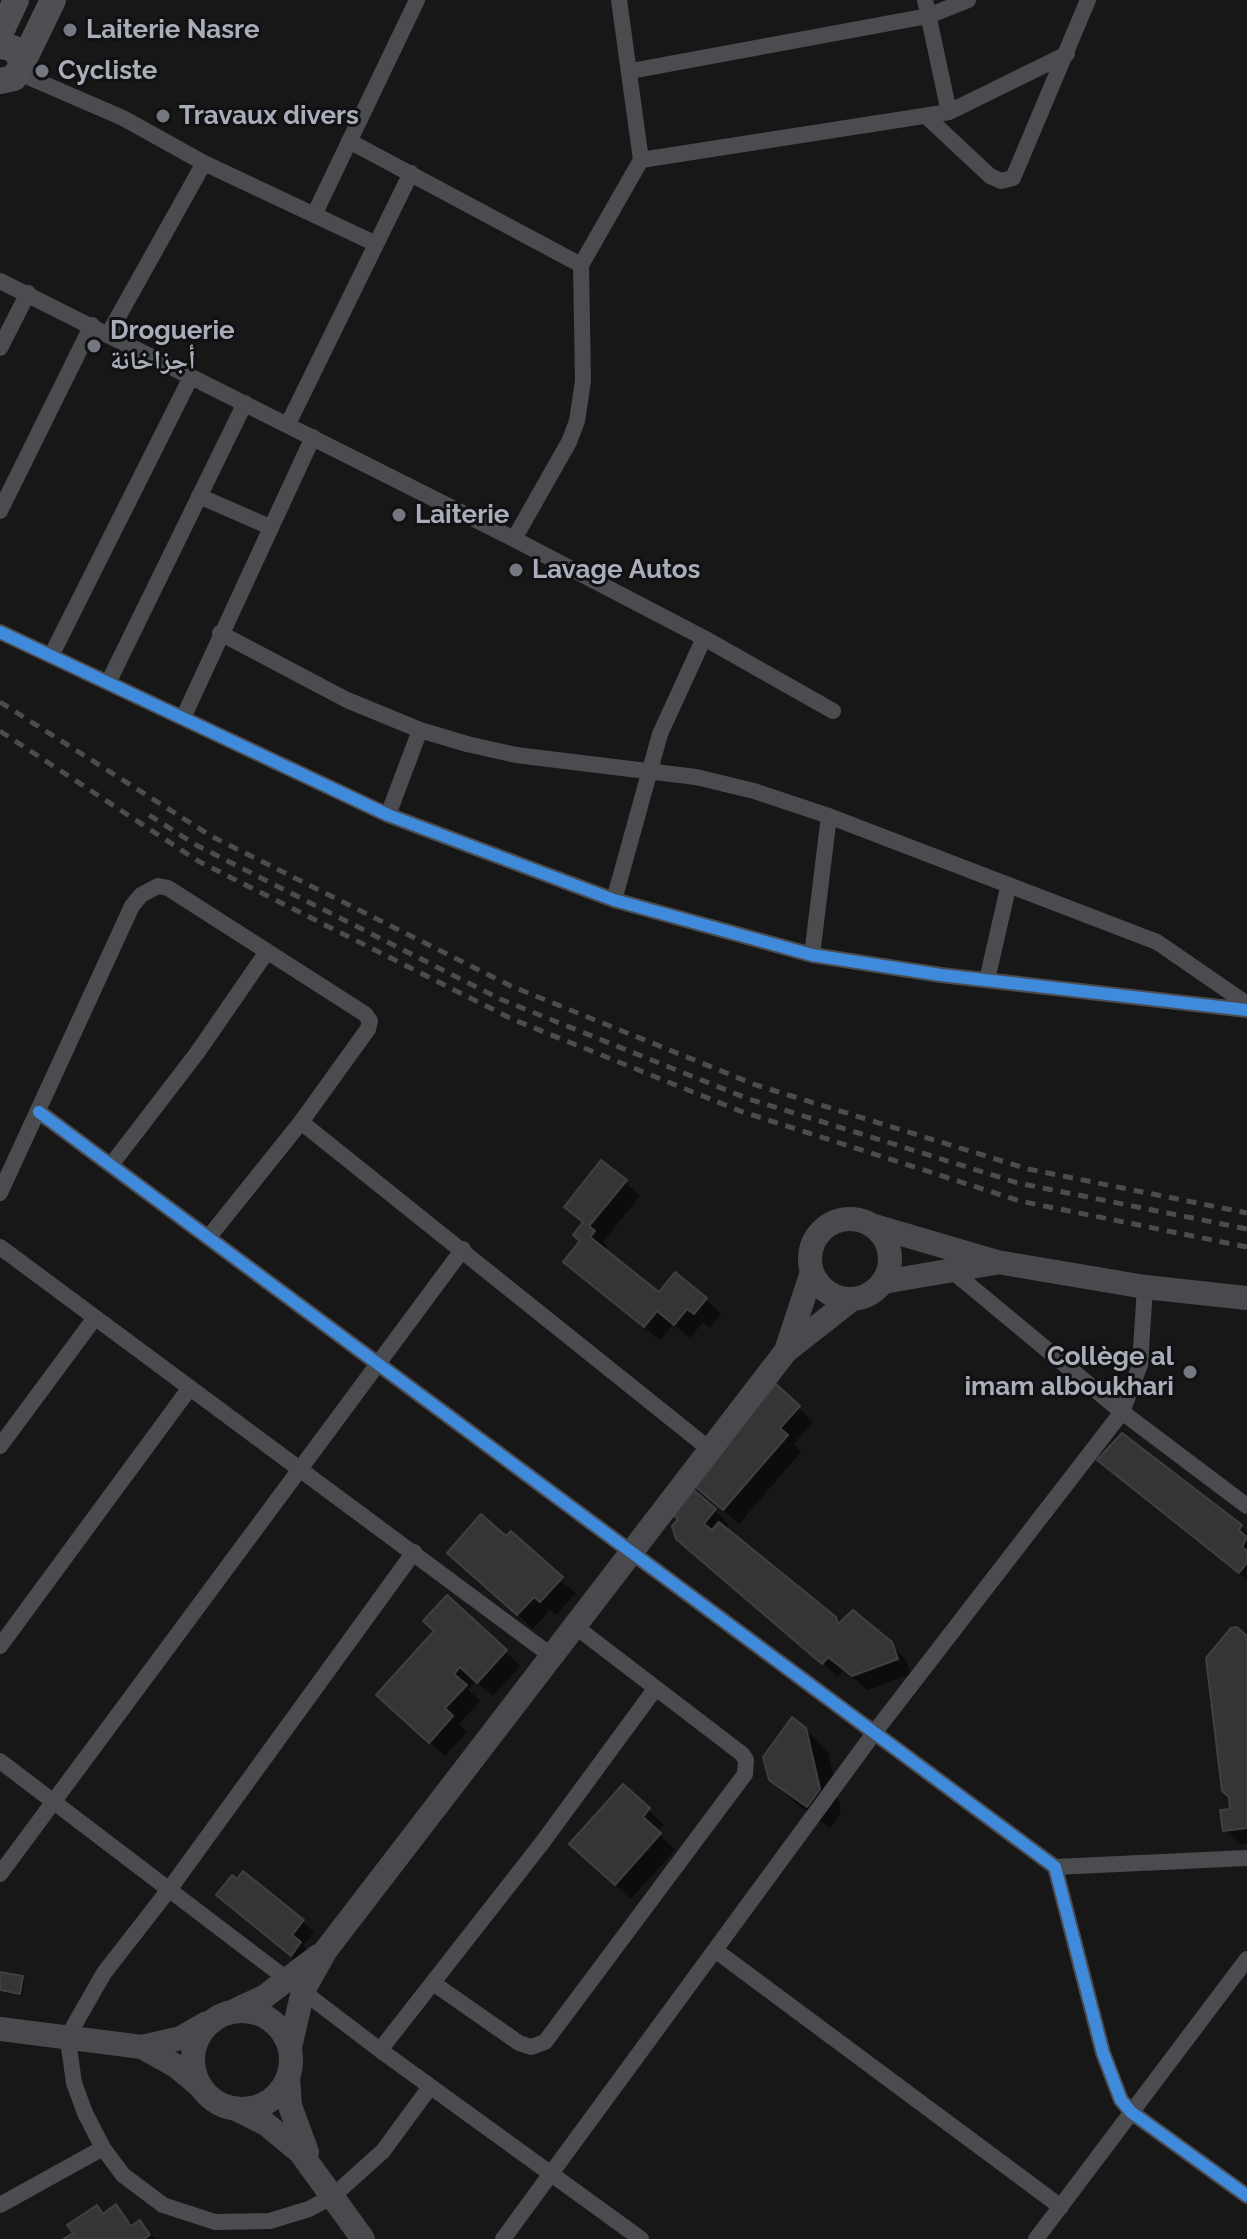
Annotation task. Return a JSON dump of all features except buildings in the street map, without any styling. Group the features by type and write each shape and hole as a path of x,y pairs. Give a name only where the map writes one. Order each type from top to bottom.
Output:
{"main road":[{"path":"0,34 16,0"},
{"path":"0,103 53,0"},
{"path":"0,46 13,48 13,74"}],"street":[{"path":"315,213 417,0"},
{"path":"514,539 569,442 577,421 583,381 581,265 641,160 619,0"},
{"path":"631,71 968,0"},
{"path":"927,117 990,176 1008,181 1017,172 1088,0"},
{"path":"927,8 949,112"},
{"path":"641,160 949,112 1067,54"},
{"path":"13,74 123,118 204,163 374,243"},
{"path":"349,141 581,265"},
{"path":"109,333 204,163"},
{"path":"288,424 374,243 411,173"},
{"path":"0,281 109,333 514,539 704,638 833,711"},
{"path":"0,348 28,293"},
{"path":"0,511 92,325"},
{"path":"51,656 191,377"},
{"path":"108,683 245,403"},
{"path":"183,718 313,437"},
{"path":"199,496 270,527"},
{"path":"0,632 388,815 614,900 812,955 987,980 1247,1010"},
{"path":"220,633 347,700 420,730 516,755 649,769 754,791 829,816 1008,888 1157,942 1247,1004"},
{"path":"614,900 649,769 671,708 704,638"},
{"path":"388,815 420,730"},
{"path":"812,955 829,816"},
{"path":"0,1193 132,906 149,889 168,888 365,1014 370,1021 368,1029 301,1122 208,1238"},
{"path":"987,980 1008,888"},
{"path":"111,1165 197,1053 266,953"},
{"path":"39,1112 1055,1867 1108,2073 1131,2112 1247,2196"},
{"path":"301,1122 708,1448"},
{"path":"786,1351 812,1272 810,1250 825,1227 845,1219 997,1262 1145,1287 1247,1298"},
{"path":"0,2029 142,2047 181,2038 212,2020 295,1986 553,1657 708,1448 786,1351 851,1300 872,1293 883,1282 890,1255 884,1238 871,1225"},
{"path":"0,1247 553,1657"},
{"path":"0,1874 463,1249"},
{"path":"883,1282 997,1262"},
{"path":"951,1270 1122,1412 1247,1506"},
{"path":"812,1272 826,1292 851,1300"},
{"path":"503,2239 874,1733 1122,1412 1140,1365 1145,1287"},
{"path":"0,1446 94,1319"},
{"path":"0,1646 189,1389"},
{"path":"414,1552 171,1887 104,1973 69,2038 78,2097 103,2148 123,2175 152,2199 229,2231 309,2209 333,2196 383,2151 430,2087"},
{"path":"433,1983 526,2046 537,2045 552,2036 741,1781 747,1767 742,1754 576,1627"},
{"path":"380,2050 655,1689"},
{"path":"0,1761 171,1887 380,2050 641,2239"},
{"path":"1055,1867 1247,1858"},
{"path":"715,1950 1061,2207"},
{"path":"1036,2239 1247,1959"},
{"path":"295,1986 288,2077 290,2106 315,2169"},
{"path":"236,2010 266,2017 278,2027 290,2047"},
{"path":"202,2089 194,2069 193,2052 201,2032 212,2020"},
{"path":"142,2047 176,2066 218,2103 234,2108 284,2137 315,2169 363,2239"},
{"path":"234,2108 249,2108 267,2102 278,2093 288,2077"},
{"path":"0,2205 103,2148"}],"railway":[{"path":"0,702 211,836 511,986 756,1085 1028,1169 1247,1213"},
{"path":"0,731 198,861 512,1019 740,1111 1020,1201 1247,1247"},
{"path":"149,815 196,845 500,999 746,1098 1018,1183 1247,1229"}],"cycle path":[{"path":"0,632 388,815 614,900 812,955 941,975 1247,1010"},
{"path":"39,1112 1055,1867 1103,2053 1121,2100 1131,2112 1247,2196"}],"place":[{"name":"Laiterie Nasre","path":"70,30"},
{"name":"Cycliste","path":"42,71"},
{"name":"Travaux divers","path":"163,116"},
{"name":"Droguerie أجزاخانة","path":"94,346"},
{"name":"Laiterie","path":"399,515"},
{"name":"Lavage Autos","path":"516,570"},
{"name":"Collège al imam alboukhari","path":"1190,1372"}]}
